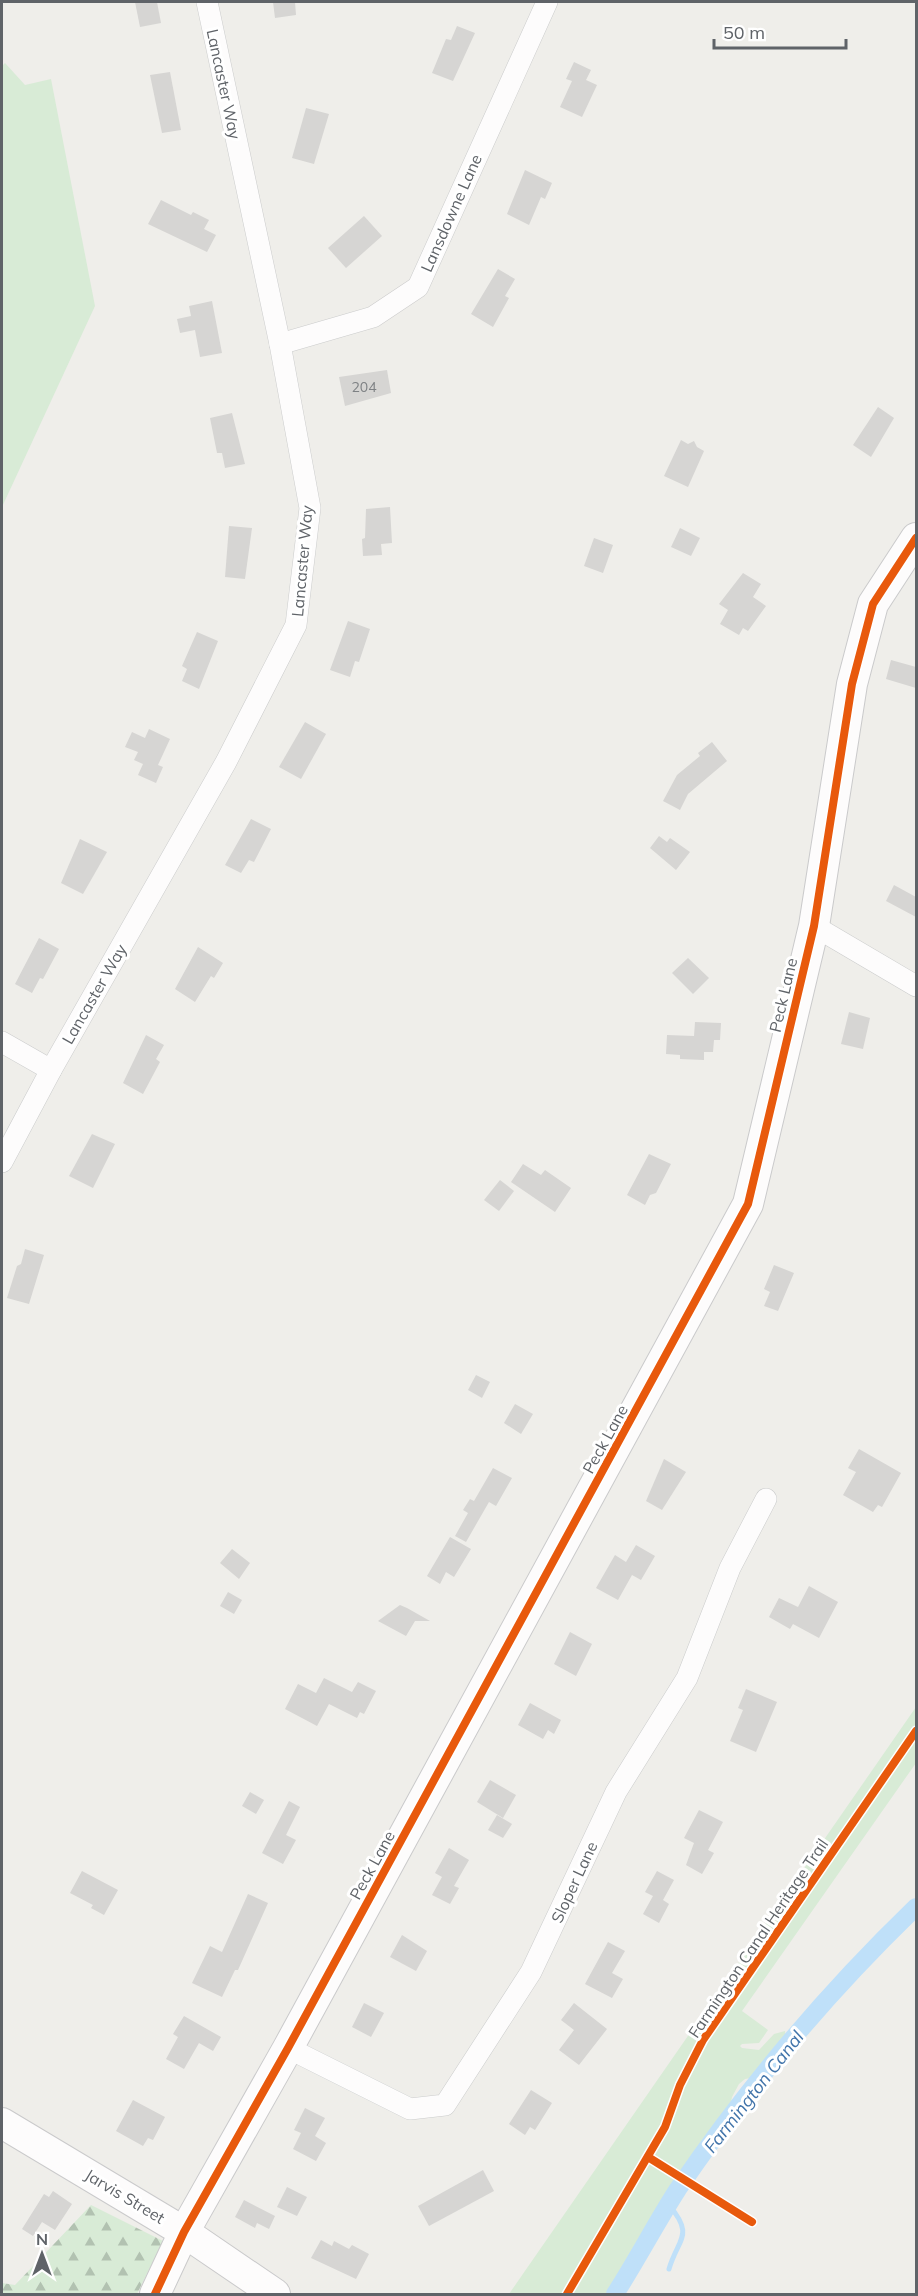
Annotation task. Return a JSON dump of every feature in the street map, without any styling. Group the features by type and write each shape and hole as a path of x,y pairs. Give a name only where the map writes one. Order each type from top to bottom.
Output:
{"street":[{"name":"Lancaster Way","path":"2,1162 51,1070 226,762 296,625 310,508 280,344 207,2"},
{"name":"Lansdowne Lane","path":"280,344 374,317 418,286 547,2"},
{"name":"Peck Lane","path":"155,2295 184,2232 288,2048 748,1204 814,926 852,684 873,604 916,538"},
{"path":"814,926 916,986"},
{"path":"2,1042 51,1070"},
{"name":"Sloper Lane","path":"288,2048 410,2109 445,2105 531,1972 616,1792 687,1678 730,1568 766,1499"},
{"name":"Jarvis Street","path":"2,2123 184,2232 275,2295"}],"green space":[{"path":"5,63 25,85 51,79 95,306 2,507 2,66"},
{"path":"916,1707 916,1763 742,2011 768,2030 759,2043 742,2044 740,2046 742,2048 759,2050 774,2034 785,2031 783,2045 766,2061 764,2076 745,2079 739,2084 732,2097 728,2117 705,2141 680,2173 663,2210 643,2232 624,2274 610,2294 509,2294"},
{"path":"91,2205 163,2241 137,2294 2,2294 2,2283 15,2285"}],"building":[{"path":"135,2 157,2 161,23 140,27"},
{"path":"273,2 295,2 296,15 275,18"},
{"path":"457,26 475,33 453,81 432,73 446,39 451,40"},
{"path":"574,62 591,70 586,80 597,85 582,117 560,107 572,81 566,79"},
{"path":"170,72 181,130 162,133 150,75"},
{"path":"306,108 329,114 314,164 292,158"},
{"path":"525,170 552,183 545,199 541,197 529,225 507,214"},
{"path":"161,200 191,215 193,212 209,220 204,229 216,235 207,252 148,224"},
{"path":"364,216 382,236 346,268 328,248"},
{"path":"498,269 515,279 505,296 509,298 493,327 471,314"},
{"path":"212,301 222,353 200,357 195,330 180,333 177,319 191,316 189,306"},
{"path":"387,370 391,393 345,406 339,377"},
{"path":"878,407 894,418 871,457 853,445"},
{"path":"232,413 245,464 225,468 222,453 217,453 210,418"},
{"path":"681,440 688,444 694,441 697,447 704,451 688,487 664,476"},
{"path":"390,507 392,543 381,544 382,555 363,556 362,539 365,538 366,509"},
{"path":"229,526 252,528 245,579 225,577"},
{"path":"680,528 700,538 691,556 671,547"},
{"path":"594,538 613,545 603,573 584,566"},
{"path":"743,573 761,584 753,597 766,606 748,631 743,628 739,635 720,624 728,610 719,604"},
{"path":"348,621 370,629 359,662 355,661 350,677 330,670"},
{"path":"197,632 218,641 199,689 182,681 187,669 182,666"},
{"path":"891,660 916,667 916,688 886,679"},
{"path":"305,722 326,734 301,779 279,767"},
{"path":"149,729 170,739 158,765 163,767 156,783 138,775 143,764 134,760 138,752 125,747 132,732 145,738"},
{"path":"712,742 727,761 688,794 680,810 663,801 677,775 700,756 698,753"},
{"path":"251,819 271,829 254,862 249,860 241,873 225,865"},
{"path":"659,836 667,842 670,838 690,852 676,870 650,848"},
{"path":"80,839 107,852 83,894 61,883"},
{"path":"894,885 916,897 916,917 886,901"},
{"path":"39,938 59,949 43,979 40,978 32,993 15,984"},
{"path":"198,947 223,963 214,978 211,976 195,1002 175,989"},
{"path":"688,958 709,978 693,994 672,973"},
{"path":"849,1012 870,1018 863,1049 841,1044"},
{"path":"695,1022 721,1023 720,1040 714,1040 713,1052 704,1052 704,1060 680,1059 680,1055 666,1054 667,1035 694,1036"},
{"path":"146,1035 164,1045 156,1059 160,1062 143,1094 123,1083"},
{"path":"92,1134 115,1144 93,1188 69,1176"},
{"path":"649,1154 671,1164 656,1193 650,1195 645,1205 627,1195"},
{"path":"523,1164 541,1175 545,1170 571,1188 555,1212 511,1182"},
{"path":"500,1180 514,1191 499,1211 484,1200"},
{"path":"25,1249 44,1255 29,1304 7,1298"},
{"path":"774,1265 794,1273 778,1311 764,1306 770,1292 764,1289"},
{"path":"476,1375 490,1382 482,1398 468,1390"},
{"path":"515,1404 533,1414 521,1434 504,1423"},
{"path":"859,1449 901,1473 882,1507 878,1505 873,1512 843,1495 856,1472 848,1468"},
{"path":"664,1459 686,1472 662,1510 646,1501"},
{"path":"493,1468 512,1478 496,1506 489,1502 466,1542 455,1536 468,1513 463,1510 470,1499 474,1501"},
{"path":"450,1537 471,1549 454,1577 446,1572 440,1584 427,1576"},
{"path":"636,1545 655,1556 641,1580 632,1575 618,1600 596,1588 615,1555 626,1562"},
{"path":"232,1549 250,1563 239,1579 220,1563"},
{"path":"809,1586 838,1602 819,1638 793,1624 790,1629 769,1617 779,1598 798,1607"},
{"path":"228,1592 242,1600 234,1614 220,1606"},
{"path":"400,1605 430,1621 415,1621 406,1636 378,1621"},
{"path":"570,1632 592,1644 576,1676 554,1664"},
{"path":"324,1678 352,1692 358,1682 376,1691 364,1714 360,1712 357,1718 329,1704 317,1726 285,1709 298,1684 316,1693"},
{"path":"746,1689 777,1702 756,1752 730,1741 743,1710 738,1708"},
{"path":"530,1703 561,1720 554,1734 548,1730 543,1739 518,1725"},
{"path":"490,1780 516,1795 503,1818 477,1802"},
{"path":"250,1792 264,1800 256,1814 242,1806"},
{"path":"289,1801 300,1807 286,1835 296,1840 283,1864 262,1853"},
{"path":"699,1810 723,1822 708,1850 714,1853 702,1874 686,1865 694,1843 684,1838"},
{"path":"497,1815 512,1824 503,1838 488,1830"},
{"path":"449,1848 469,1860 454,1886 459,1888 450,1904 432,1895 442,1877 435,1873"},
{"path":"82,1871 118,1890 104,1915 91,1908 93,1905 70,1893"},
{"path":"657,1871 674,1880 663,1900 669,1904 659,1923 643,1914 653,1896 645,1892"},
{"path":"248,1894 268,1903 238,1970 235,1970 222,1997 192,1983 210,1946 222,1952"},
{"path":"402,1935 427,1951 416,1971 390,1957"},
{"path":"608,1942 625,1951 612,1973 623,1979 612,1998 585,1984"},
{"path":"364,2003 384,2013 371,2037 352,2027"},
{"path":"574,2003 607,2029 579,2065 559,2050 574,2030 561,2020"},
{"path":"184,2016 221,2037 213,2051 199,2043 184,2069 166,2059 178,2037 173,2034"},
{"path":"531,2090 552,2103 535,2130 530,2127 525,2135 509,2124"},
{"path":"133,2100 165,2117 153,2140 148,2138 143,2146 116,2131"},
{"path":"305,2108 325,2118 315,2136 326,2143 316,2161 293,2149 301,2133 294,2130"},
{"path":"483,2170 494,2191 429,2226 418,2206"},
{"path":"287,2187 307,2197 297,2216 277,2207"},
{"path":"53,2191 72,2204 55,2230 42,2222 33,2236 22,2229 44,2194 49,2197"},
{"path":"244,2200 275,2216 269,2229 257,2223 255,2228 235,2217"},
{"path":"321,2240 332,2246 334,2241 349,2249 352,2245 369,2254 356,2279 311,2258"}],"waterway":[{"name":"Farmington Canal","path":"615,2294 678,2189 732,2114 820,2007 916,1907"},
{"path":"669,2205 677,2215 683,2231 669,2269"}],"cycle path":[{"path":"155,2294 184,2232 288,2048 748,1204 814,926 852,684 873,604 916,538"},
{"name":"Farmington Canal Heritage Trail","path":"567,2294 665,2127 680,2085 703,2040 916,1731"},
{"path":"648,2157 752,2222"}]}
